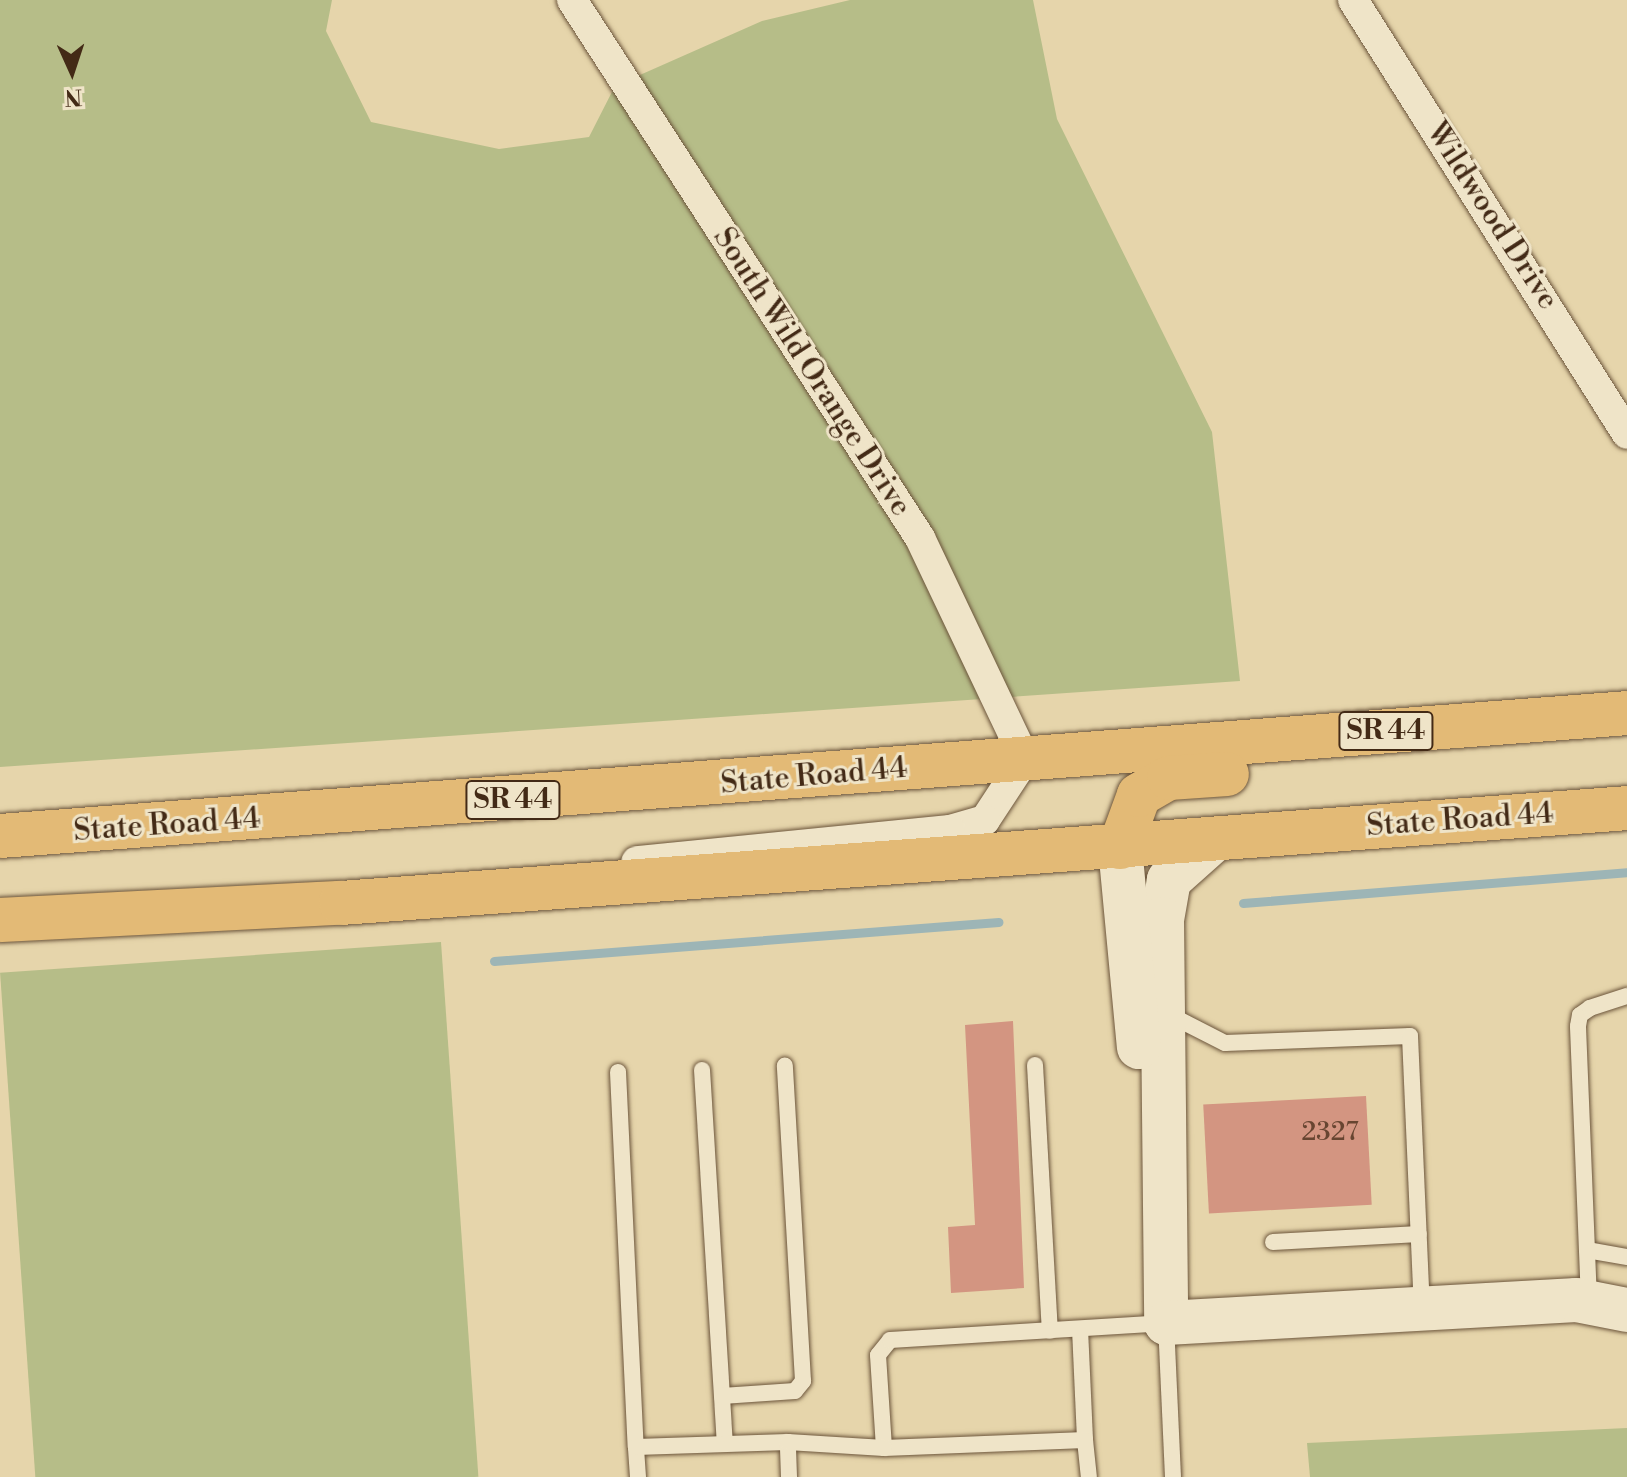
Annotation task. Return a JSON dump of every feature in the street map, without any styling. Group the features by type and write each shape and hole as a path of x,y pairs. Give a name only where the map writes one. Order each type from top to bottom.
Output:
{"main road":[{"name":"State Road 44","path":"0,836 1627,713"},
{"path":"1120,847 1139,795 1169,778 1584,747 1627,735"},
{"name":"State Road 44","path":"0,920 370,901 1627,808"}],"street":[{"name":"South Wild Orange Drive","path":"572,0 920,538 1025,759"},
{"name":"Wildwood Drive","path":"1353,0 1627,434"},
{"path":"370,901 651,859 950,830 985,820 1025,759"},
{"path":"1215,839 1169,880 1162,919 1166,1323 1422,1309 1608,1306"},
{"path":"1120,847 1143,1084 1163,1179"}],"lane":[{"path":"1608,1306 1587,1250 1578,1026 1580,1015 1627,996"},
{"path":"1602,1004 1627,1006"},
{"path":"1165,1012 1225,1043 1410,1036 1422,1309"},
{"path":"1035,1065 1050,1331"},
{"path":"722,1396 795,1391 803,1381 785,1066"},
{"path":"702,1070 725,1442"},
{"path":"618,1072 638,1477"},
{"path":"1273,1242 1419,1234"},
{"path":"1587,1250 1627,1257"},
{"path":"884,1448 878,1355 890,1340 1166,1323 1173,1477"},
{"path":"1080,1329 1089,1477"},
{"path":"636,1447 788,1442 884,1448 1085,1440"},
{"path":"788,1442 789,1477"}],"green space":[{"path":"0,0 332,0 326,31 371,122 499,149 589,137 615,86 762,21 850,0 1033,0 1057,119 1212,432 1240,681 0,767"},
{"path":"441,942 478,1477 35,1477 0,973"},
{"path":"1627,1428 1627,1477 1310,1477 1307,1443"}],"building":[{"path":"1013,1021 1024,1288 951,1293 948,1227 975,1225 965,1025"},
{"path":"1366,1096 1372,1205 1209,1213 1203,1105"}],"waterway":[{"path":"1243,903 1627,872"},
{"path":"494,961 998,922"}]}
